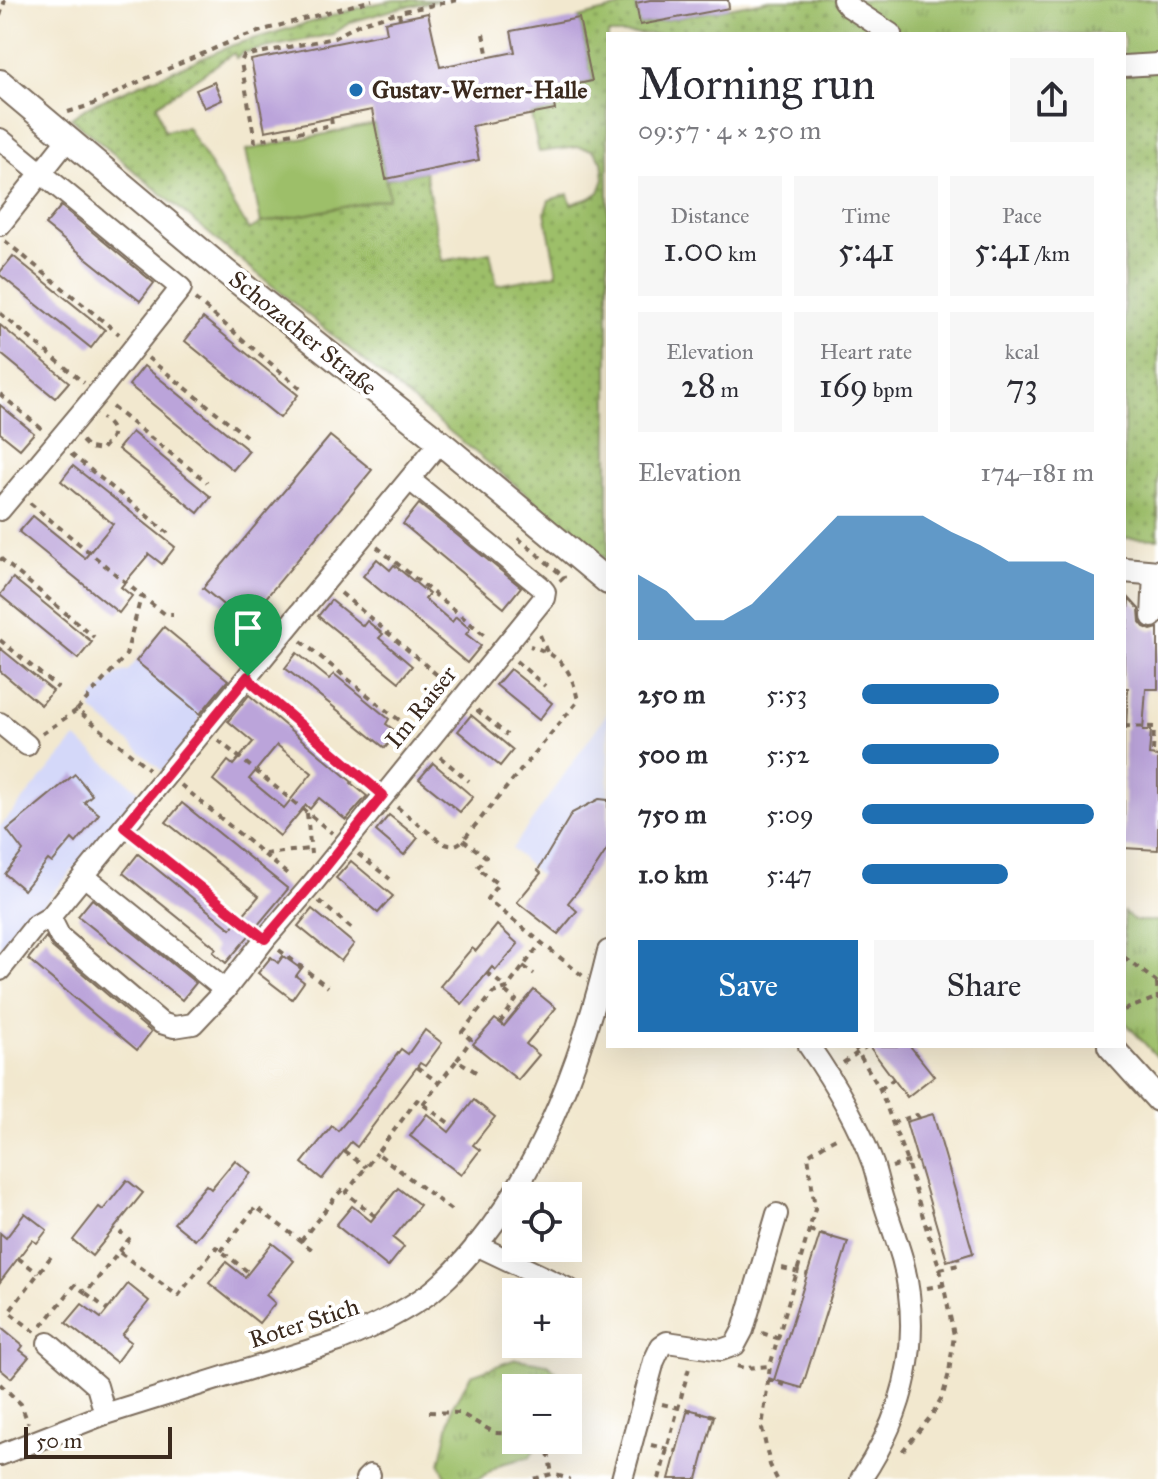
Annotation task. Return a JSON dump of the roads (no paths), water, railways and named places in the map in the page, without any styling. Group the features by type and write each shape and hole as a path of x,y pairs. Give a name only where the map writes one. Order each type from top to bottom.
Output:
{"main road":[{"name":"Schozacher Straße","path":"0,82 226,272 440,442 606,580"},
{"path":"1126,570 1156,573"},
{"path":"1112,1048 1158,1099"}],"street":[{"path":"846,3 888,32"},
{"path":"1126,66 1158,64"},
{"path":"0,139 181,288 142,353 97,394 0,510"},
{"path":"1,232 40,172 68,139"},
{"path":"0,970 35,926 50,917 440,442"},
{"name":"Im Raiser","path":"50,917 60,937 161,1023 174,1027 193,1024 225,990 544,598 545,592 540,586 410,480"},
{"path":"1152,617 1156,573"},
{"path":"0,723 27,745"},
{"path":"84,876 225,990"},
{"name":"Roter Stich","path":"0,1455 105,1414 339,1341 375,1327 431,1292 459,1267 511,1199 538,1150 580,1045 606,958"},
{"path":"810,1048 845,1104 873,1164 902,1260 911,1324 905,1385 898,1407 885,1441 861,1479"},
{"path":"622,1479 654,1361 661,1346 667,1342 721,1350 735,1345 744,1327 777,1214"},
{"path":"476,1245 546,1278"},
{"path":"48,1343 97,1386 105,1414"}],"place":[{"name":"Gustav-Werner-Halle","path":"356,90"}]}
